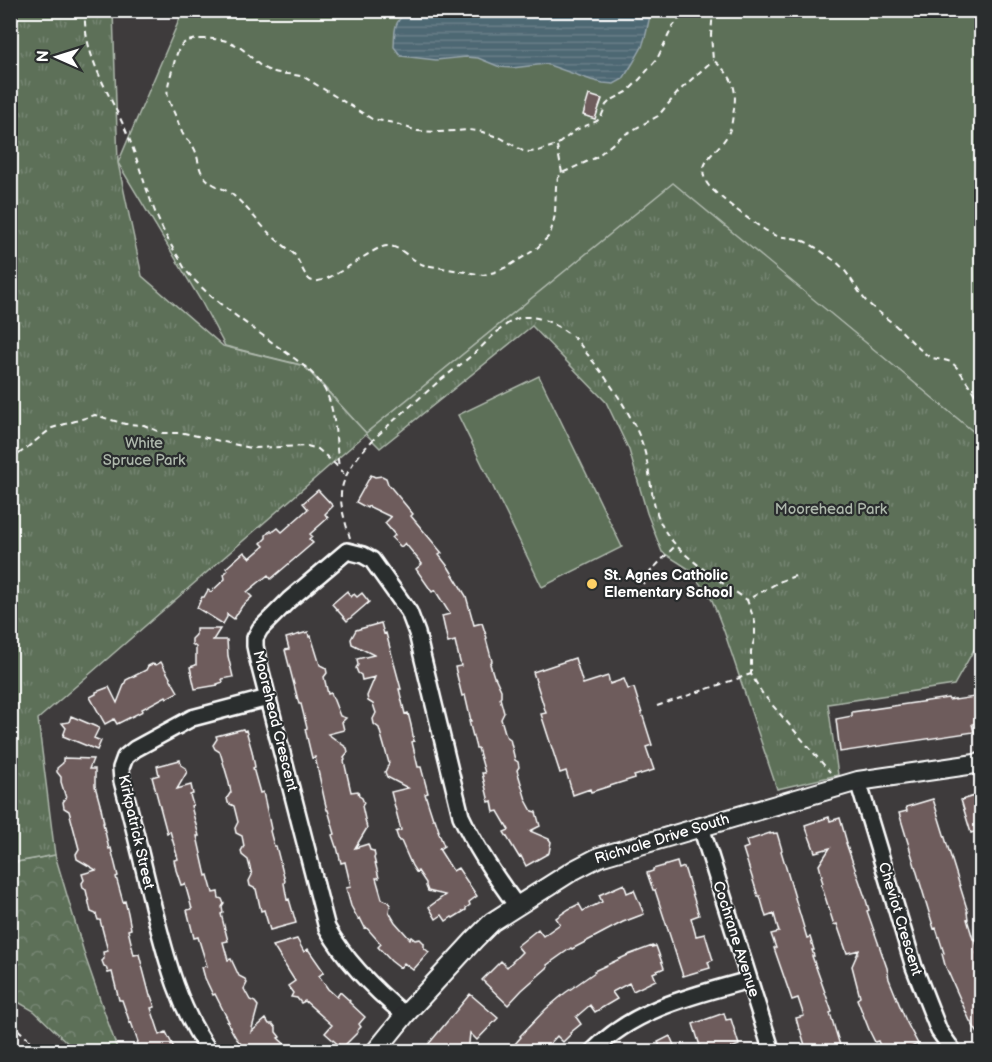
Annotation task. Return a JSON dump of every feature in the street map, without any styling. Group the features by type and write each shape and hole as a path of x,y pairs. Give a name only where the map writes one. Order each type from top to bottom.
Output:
{"street":[{"name":"Moorehead Crescent","path":"353,552 347,551 289,600 260,629 255,638 255,646 327,928 346,957 391,1004 405,1015"},
{"path":"353,552 372,560 409,612 420,644 461,816 469,833 517,906"},
{"name":"Kirkpatrick Street","path":"210,1052 188,1017 174,983 122,781 121,768 125,757 135,749 192,718 268,698"},
{"name":"Richvale Drive South","path":"375,1052 405,1015 492,922 574,870 599,857 850,783 981,764"},
{"name":"Cheviot Crescent","path":"850,783 914,967 939,1031 954,1052"},
{"name":"Cochrane Avenue","path":"701,827 772,1052"},
{"path":"592,1052 607,1038 656,1008 749,980"}],"path":[{"path":"85,10 86,39 92,58 121,117 158,222 172,248 188,273 206,292 317,378 327,393 332,409 339,468"},
{"path":"691,10 673,27 657,59 627,92 606,105 597,121 576,130 557,145 530,152 523,151 501,138 478,131 417,131 394,123 372,119 304,77 271,71 262,67 238,46 220,39 194,39 182,44 167,85 167,100 183,133 195,151 203,176 238,200 300,261 308,278 314,281 323,279 348,268 384,246 394,247 424,265 483,275 495,272 528,255 548,237 555,215 556,186 562,173 595,158 621,136 658,116 680,90 713,60"},
{"path":"713,10 711,35 713,60 733,81 735,102 731,127 727,136 704,166 704,176 708,184 714,192 769,232 810,244 835,261 849,275 866,301 929,357 953,364 981,404"},
{"path":"557,145 562,173"},
{"path":"353,552 341,495 346,477 354,463 375,438 505,326 518,319 529,317 566,332 575,339 594,363 630,418 642,444 659,518 665,531 676,545 708,572 747,600 755,622 756,637 751,651 751,674 762,693 850,783"},
{"path":"10,461 52,428 95,415 125,424 144,425 162,433 184,433 251,448 307,446 318,449 346,477"},
{"path":"643,584 650,572 676,545"},
{"path":"747,600 795,576"},
{"path":"657,706 751,674"},
{"path":"10,1022 42,1052"}],"green space":[{"path":"11,10 113,11 118,163 142,276 223,346 304,366 366,433 673,183 981,438 981,637 954,685 828,704 838,775 777,789 712,600 689,569 662,552 647,513 629,450 606,402 532,326 380,448 366,434 38,719 55,855 11,863"},
{"path":"183,11 981,11 981,438 673,184 366,433 305,366 225,346 201,301 118,163"},
{"path":"539,376 622,547 542,587 458,415"},
{"path":"55,855 86,959 118,1051 76,1051 34,1011 11,998 11,863"}],"water":[{"path":"407,10 651,11 642,47 623,79 614,84 591,80 546,64 512,68 500,67 478,58 436,60 401,56 394,47 395,31 399,19"}],"building":[{"path":"589,95 602,99 595,119 583,115"},
{"path":"371,475 386,478 388,484 413,514 411,516 442,553 439,555 466,596 474,625 482,623 492,661 490,664 501,690 500,698 504,713 501,719 506,736 510,739 515,760 518,762 517,770 526,800 532,811 536,812 540,826 530,831 551,842 549,853 526,866 504,832 509,830 498,811 494,812 492,801 489,802 482,773 485,773 469,721 471,721 465,695 462,696 455,667 461,666 455,641 448,643 442,616 450,614 435,590 432,592 416,569 422,564 405,543 401,547 392,538 395,535 385,523 391,517 356,502"},
{"path":"318,490 333,506 325,514 328,518 310,534 312,536 309,539 313,543 271,579 268,575 247,592 252,597 242,606 234,619 227,614 223,624 197,608 208,590 211,592 225,579 224,574 228,570 226,568 244,552 250,558 264,546 261,543 270,531 278,528 282,532 308,509 303,503"},
{"path":"347,591 351,597 354,594 357,597 362,593 369,602 347,621 332,604"},
{"path":"381,623 384,634 386,633 401,689 399,689 405,714 408,713 418,767 421,767 428,793 425,794 444,846 439,849 453,871 458,868 477,896 469,902 470,905 466,910 446,921 442,915 436,919 429,907 445,895 428,891 426,883 412,866 399,841 396,832 401,830 391,792 408,788 387,777 385,772 389,763 379,728 374,724 373,719 376,713 367,696 375,677 362,680 356,668 357,659 374,655 352,644 351,639 356,630"},
{"path":"196,629 220,629 213,640 227,640 233,677 222,679 223,682 218,685 195,689 190,667 196,665 196,647 192,644 192,639 196,635"},
{"path":"308,632 320,665 326,668 327,673 324,677 328,694 331,693 340,716 346,718 342,722 344,730 328,734 347,748 348,752 344,761 351,792 358,791 364,803 362,806 367,828 355,848 368,844 370,850 374,851 379,878 376,878 382,899 389,902 389,912 410,939 411,937 415,940 420,939 424,943 424,948 429,952 413,970 404,963 400,968 391,961 378,947 381,944 365,928 351,906 346,888 351,887 345,862 341,863 332,835 335,834 315,757 312,758 301,704 299,704 285,650 289,649 286,638"},
{"path":"575,658 583,684 608,676 610,684 624,679 628,689 634,688 652,745 646,747 654,770 591,792 590,789 573,795 566,771 560,773 541,714 546,713 533,672"},
{"path":"161,662 178,692 167,698 166,696 117,724 114,719 105,724 90,697 109,687 117,703 126,680 146,670 148,666"},
{"path":"981,696 981,719 972,724 974,732 840,752 836,719 852,716 852,712 948,698 955,700"},
{"path":"71,716 99,728 94,738 101,741 97,750 63,736 66,728 62,723 69,722"},
{"path":"246,730 252,751 255,767 253,768 260,793 263,792 270,831 285,881 287,900 289,899 296,923 270,930 264,910 261,911 256,889 250,886 249,881 252,875 248,860 242,855 241,851 244,846 242,836 236,833 235,828 238,822 234,806 228,803 227,798 231,792 228,779 220,752 213,745 217,739 216,736"},
{"path":"63,758 93,759 89,769 95,769 95,786 109,849 111,848 118,876 116,877 128,913 131,929 128,930 134,955 139,954 155,1007 151,1008 160,1035 166,1032 176,1052 162,1052 159,1048 152,1052 142,1051 122,1000 119,1000 112,972 108,973 102,961 103,952 108,951 100,920 96,914 91,912 82,883 84,880 82,874 96,870 77,859 76,854 79,849 69,811 64,808 63,802 66,798 61,777 57,772 57,768 63,763"},
{"path":"180,760 187,772 177,789 191,785 193,794 190,795 193,805 191,806 206,876 208,875 213,893 218,892 224,904 221,914 228,941 223,942 228,960 231,959 239,976 245,979 247,983 244,989 250,1000 258,1006 251,1032 266,1019 276,1028 280,1037 278,1038 293,1052 254,1052 250,1046 246,1050 236,1038 205,978 202,967 207,966 198,937 194,938 187,910 192,909 185,884 181,885 176,870 174,860 178,859 170,831 167,833 152,777 159,775 157,766"},
{"path":"981,794 981,830 971,833 961,800"},
{"path":"933,799 979,953 977,953 981,965 981,1038 970,1021 945,965 942,954 944,953 936,928 934,929 899,813 907,811 906,807"},
{"path":"829,817 830,821 840,818 889,979 918,1044 909,1048 910,1052 883,1052 878,1041 875,1042 870,1032 857,999 860,997 852,966 859,950 847,953 837,924 834,925 821,884 823,883 819,865 830,848 815,852 805,825"},
{"path":"777,833 807,938 810,937 814,950 812,950 814,956 812,956 832,1012 830,1013 842,1052 807,1052 799,1029 796,1018 804,1016 798,998 792,1000 774,948 776,948 771,934 779,932 774,914 766,917 743,849 748,847 746,841"},
{"path":"677,862 679,869 684,867 699,915 691,918 696,936 705,934 713,960 708,962 710,968 683,976 655,890 653,890 647,873"},
{"path":"624,884 627,893 634,890 644,914 571,948 547,965 548,967 508,1005 482,980 501,961 507,967 522,952 517,946 538,929 543,936 560,924 556,918 569,909 579,904 583,911 602,902 599,895"},
{"path":"297,939 304,952 308,949 324,972 319,976 328,989 337,997 340,992 365,1017 359,1024 361,1027 358,1032 342,1048 325,1033 332,1025 305,1001 301,1003 297,998 291,997 293,993 288,986 295,981 273,946"},
{"path":"656,946 664,968 653,973 656,980 633,991 629,983 612,992 617,999 595,1012 590,1005 576,1017 581,1024 563,1042 557,1036 542,1052 508,1052 546,1009 594,971"},
{"path":"470,994 498,1018 477,1040 470,1033 468,1052 422,1052"},
{"path":"724,1013 726,1020 731,1019 739,1045 731,1048 732,1052 702,1052 693,1024"},
{"path":"670,1036 677,1052 663,1052 658,1042"}],"place":[{"name":"St. Agnes Catholic Elementary School","path":"592,584"}],"park label":[{"name":"White Spruce Park","path":"144,452"},
{"name":"Moorehead Park","path":"831,509"}]}
